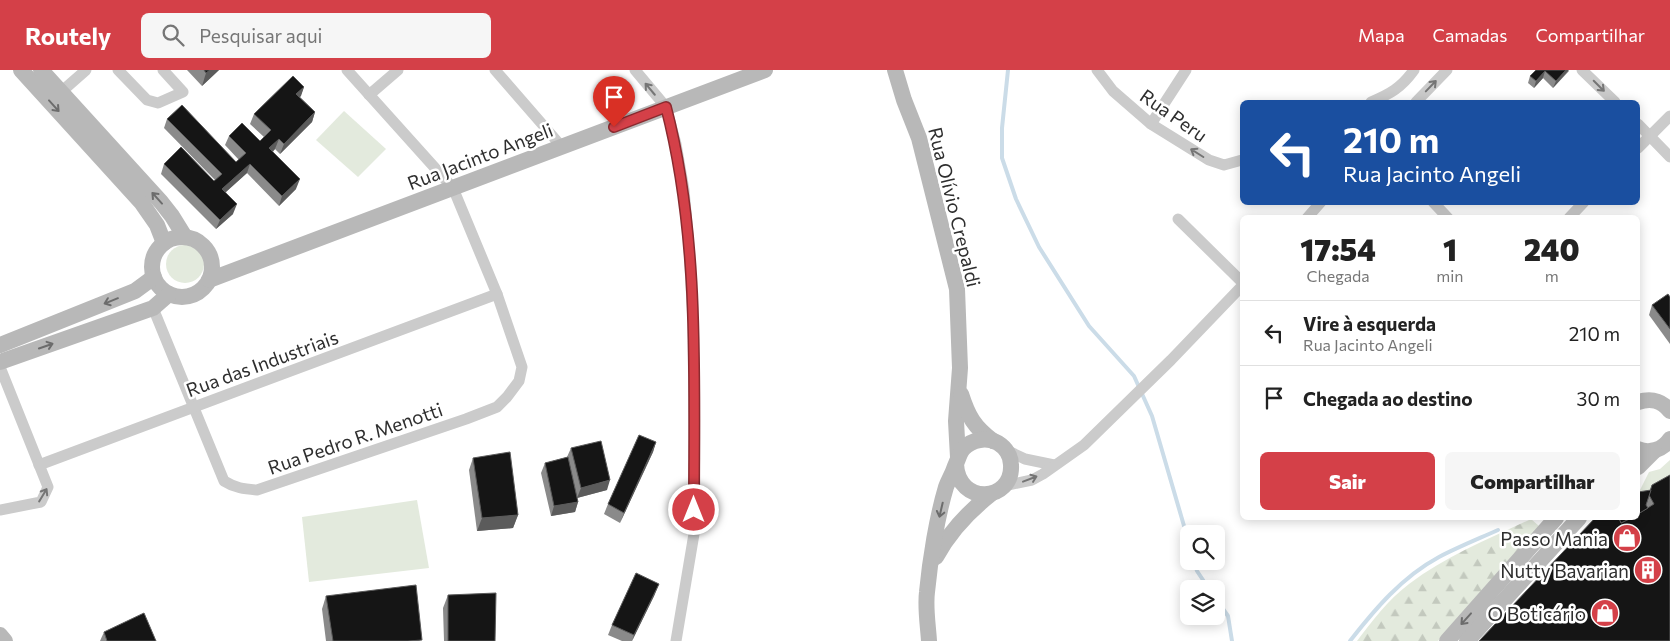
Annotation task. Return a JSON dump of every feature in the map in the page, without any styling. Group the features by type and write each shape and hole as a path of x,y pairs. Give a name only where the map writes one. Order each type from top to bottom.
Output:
{"street":[{"path":"21,70 141,202 157,225 164,244"},
{"path":"41,70 160,202 172,216 185,237"},
{"path":"61,92 86,70"},
{"path":"118,70 146,100 158,103 183,92 163,70"},
{"path":"347,70 453,188 497,294"},
{"path":"369,95 398,70"},
{"path":"495,70 562,147"},
{"path":"635,70 666,107 676,144 684,190 689,247 693,324 695,528 676,641"},
{"name":"Rua Jacinto Angeli","path":"209,280 765,70"},
{"name":"Rua Olívio Crepaldi","path":"895,70 919,138 957,289 959,331 959,387 956,421 957,460 946,486 926,593 929,641"},
{"name":"Rua Peru","path":"1097,70 1113,91 1151,124 1209,160 1224,165 1240,161"},
{"path":"1151,124 1186,70"},
{"path":"1375,100 1393,92 1406,81 1414,70"},
{"path":"1418,100 1447,70"},
{"path":"1582,70 1614,100"},
{"path":"1640,146 1670,116"},
{"path":"1640,126 1670,157"},
{"path":"1310,215 1319,205"},
{"path":"1435,205 1445,215"},
{"path":"1572,215 1581,205"},
{"path":"1178,219 1240,280"},
{"path":"185,237 195,240 204,246 210,257 212,268 209,280 202,289 192,296 180,297 169,294 159,287 152,267 155,254 164,244 172,239 185,237"},
{"path":"0,345 135,291 154,277"},
{"path":"1054,465 1025,459 982,439 974,441 962,450 957,460 956,472 964,486 978,494 1032,480 1044,474 1084,445 1118,414 1240,288"},
{"path":"0,362 153,308 169,294"},
{"name":"Rua das Industriais","path":"39,465 497,294"},
{"name":"Rua Pedro R. Menotti","path":"194,407 224,481 238,488 257,490 466,419 497,407 507,398 519,381 522,367 497,294"},
{"path":"153,308 194,407"},
{"path":"0,367 48,488 41,502 0,510"},
{"name":"Rua Olívio Crepaldi","path":"959,387 973,422 983,434 1000,446"},
{"path":"1654,400 1670,392"},
{"path":"1640,401 1654,400 1663,404 1670,411"},
{"path":"1640,465 1654,451 1667,444 1670,439"},
{"path":"997,490 1010,476 1011,468 1011,460 1000,446"},
{"path":"1640,449 1654,451"},
{"name":"Rua Olívio Crepaldi","path":"931,565 954,529 976,505 997,490"},
{"path":"1447,641 1554,520"},
{"path":"1467,641 1577,520"},
{"path":"0,635 5,641"}],"green space":[{"path":"344,111 386,149 358,177 316,140"},
{"path":"185,245 199,250 204,264 199,278 185,283 171,278 166,264 171,250"},
{"path":"1670,460 1670,482 1649,493 1640,494 1649,472 1660,469"},
{"path":"417,500 429,568 309,582 302,517"},
{"path":"1529,520 1532,520 1539,526 1438,641 1357,641 1387,604 1409,584 1468,548"}],"building":[{"path":"1536,70 1566,70 1556,81 1545,71 1536,81 1530,76"},
{"path":"293,76 304,87 296,94 315,112 284,144 279,139 269,148 300,179 282,196 250,164 222,189 237,204 220,220 164,164 181,147 214,181 222,174 167,119 182,105 236,162 246,153 229,136 242,123 260,141 271,130 254,114"},
{"path":"1668,294 1670,297 1670,329 1652,305"},
{"path":"639,435 656,442 624,513 608,504"},
{"path":"601,441 610,480 581,488 571,448"},
{"path":"510,452 518,515 482,518 473,458"},
{"path":"568,457 578,502 554,506 545,463"},
{"path":"1670,475 1670,641 1479,641 1593,520 1620,520 1621,523 1627,520 1640,520 1640,513 1654,504 1649,495 1652,485"},
{"path":"1651,490 1646,505 1648,508 1640,513 1640,492"},
{"path":"636,573 659,584 634,635 612,625"},
{"path":"416,585 422,640 333,641 326,596"},
{"path":"496,593 495,641 448,641 448,595"},
{"path":"144,613 156,641 107,641 104,632"}],"waterway":[{"path":"1008,70 1002,128 1002,158 1016,199 1039,247 1089,326 1134,376 1152,416 1184,525"},
{"path":"1350,641 1390,594 1413,574 1439,557 1498,530"},
{"path":"1197,570 1203,580"},
{"path":"1225,612 1228,616 1232,641"}],"place":[{"name":"Passo Mania","path":"1627,538"},
{"name":"Nutty Bavarian","path":"1648,570"},
{"name":"O Boticário","path":"1605,613"}],"route":[{"path":"614,127 666,107 676,144 684,190 693,324 694,510"}]}
